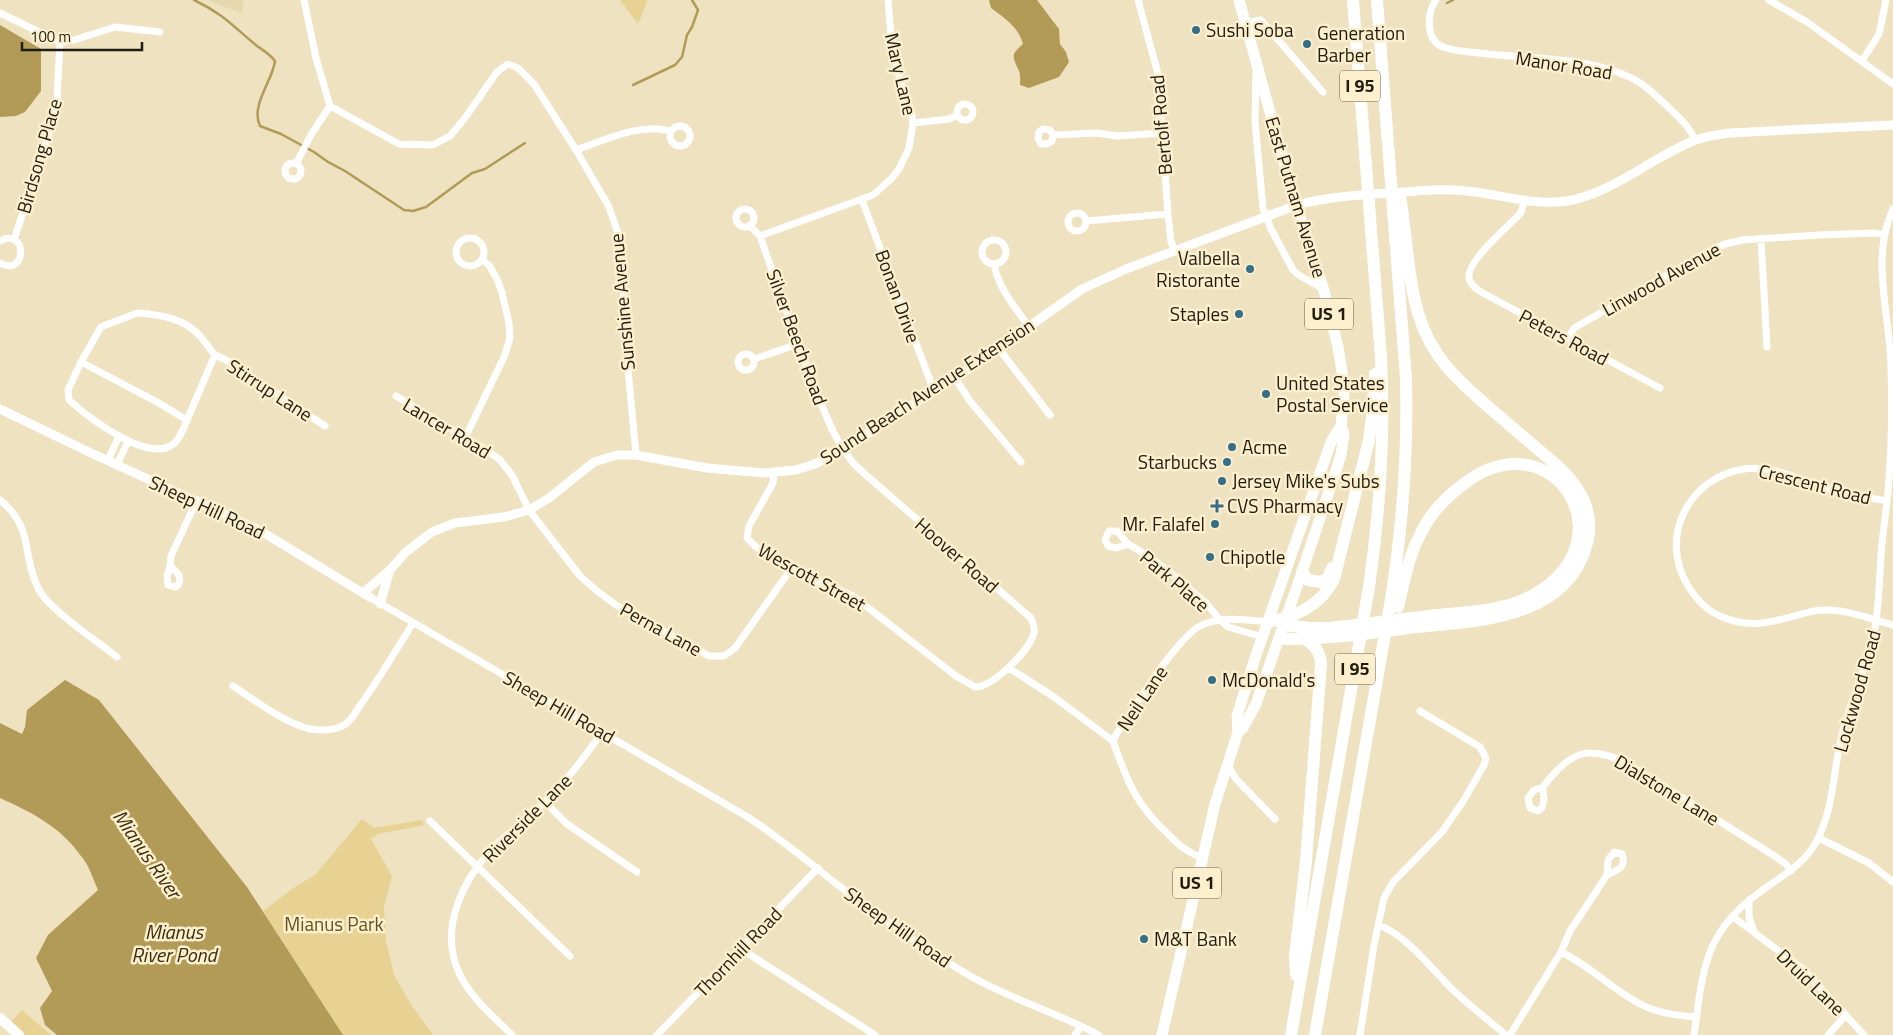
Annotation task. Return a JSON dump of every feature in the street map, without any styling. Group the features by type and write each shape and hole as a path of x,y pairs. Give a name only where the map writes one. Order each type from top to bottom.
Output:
{"highway":[{"name":"I 95","path":"1291,1035 1361,635 1377,530 1382,472 1383,414 1377,299 1353,0"},
{"name":"I 95","path":"1315,1035 1398,554 1406,467 1406,380 1399,214 1388,133 1377,2"},
{"path":"1279,639 1304,639 1328,633 1430,621 1506,615 1526,609 1548,597 1566,582 1578,567 1588,539 1589,519 1580,492 1569,476 1458,381 1434,350 1422,324 1416,304 1399,214"},
{"path":"1285,621 1323,597 1331,586 1338,567 1372,424 1377,299"},
{"path":"1374,696 1412,552 1422,531 1441,504 1470,479 1487,470 1504,465 1524,465 1537,468 1550,474 1562,483 1576,505 1579,528 1573,554 1558,575 1538,592 1512,604 1430,621"},
{"path":"1302,572 1305,578 1314,582 1323,581 1328,578 1349,523"},
{"path":"1269,622 1285,621 1328,633"},
{"path":"1297,997 1295,956 1305,870 1321,664 1318,651 1310,642 1304,639"}],"main road":[{"name":"East Putnam Avenue","path":"1238,732 1244,728 1256,704 1341,455 1344,434 1341,426 1344,394 1341,366 1324,291 1297,205 1239,0"},
{"name":"East Putnam Avenue","path":"1162,1035 1215,804 1238,732 1237,716 1331,442 1341,426"},
{"name":"Park Place","path":"1263,637 1279,639"},
{"path":"0,1018 19,1035"}],"street":[{"path":"296,164 304,147 330,106 316,58 304,0"},
{"name":"Mary Lane","path":"760,236 862,200 873,194 899,169 909,148 913,123 892,48 888,0"},
{"name":"Bertolf Road","path":"1138,0 1158,74 1168,214 1171,242 1175,251"},
{"name":"Manor Road","path":"1436,0 1432,6 1429,23 1432,38 1436,43 1470,52 1587,64 1627,76 1639,82 1659,99 1690,129 1695,140"},
{"path":"1769,0 1807,22 1893,84"},
{"path":"1862,61 1879,34 1886,0"},
{"path":"0,13 60,42 74,40 115,27 160,32"},
{"path":"1245,23 1260,20 1323,92"},
{"name":"Birdsong Place","path":"0,263 11,265 16,263 21,257 20,247 14,240 51,127 57,99 60,42"},
{"path":"1256,60 1255,122 1261,196 1265,216 1293,270 1324,291"},
{"name":"Sunshine Avenue","path":"330,106 398,144 433,145 450,136 465,118 496,72 508,64 522,70 534,84 608,205 621,244 626,347 636,455"},
{"path":"913,123 949,119 958,115"},
{"name":"Sound Beach Avenue Extension","path":"363,593 425,536 445,526 467,521 504,517 529,510 549,498 594,462 617,455 636,455 707,468 752,473 774,473 805,468 842,450 955,378 999,349 1082,289 1108,276 1297,205 1313,201 1362,195 1437,190 1475,192 1524,201 1554,202 1584,197 1601,190 1695,140 1729,133 1893,125"},
{"path":"576,150 638,130 659,128 670,132"},
{"path":"1053,134 1097,133 1117,136 1163,133"},
{"name":"Bonan Drive","path":"862,200 934,391"},
{"name":"Peters Road","path":"1524,201 1522,210 1518,215 1474,262 1469,271 1470,282 1481,292 1660,388"},
{"name":"Lockwood Road","path":"1694,1035 1702,977 1708,955 1719,932 1749,900 1791,870 1806,856 1818,838 1827,814 1842,733 1864,669 1876,621 1891,445 1892,366 1881,260 1884,235 1893,209"},
{"path":"1086,221 1168,214"},
{"name":"Silver Beech Road","path":"750,226 760,236 798,344 842,450"},
{"name":"Linwood Avenue","path":"1568,338 1574,328 1704,254 1734,241 1828,234 1876,233 1884,235"},
{"path":"466,238 477,239 483,244 485,249 482,260 474,266 463,264 457,256 458,245 466,238"},
{"path":"1761,238 1767,347"},
{"path":"0,242 6,239 14,240"},
{"path":"466,438 504,357 510,338 509,323 497,278 488,264 482,260"},
{"path":"994,264 1001,286 1029,327"},
{"path":"137,312 173,319 196,332 215,355 177,440 164,449 143,448 128,442 86,415 69,400 68,390 101,327 137,312"},
{"path":"754,360 798,344"},
{"path":"999,349 1050,415"},
{"name":"Stirrup Lane","path":"215,355 226,360 325,426"},
{"path":"81,362 187,420"},
{"path":"955,378 970,401 1021,462"},
{"name":"Lancer Road","path":"396,396 500,460 512,475 529,510"},
{"name":"Sheep Hill Road","path":"0,409 259,530 380,604 746,816 879,914 966,974 1099,1035"},
{"path":"108,460 119,436"},
{"path":"117,464 128,442"},
{"name":"Hoover Road","path":"842,450 873,482 1031,618 1034,624 1034,634 1009,668"},
{"name":"Crescent Road","path":"1887,501 1824,487 1769,470 1755,468 1734,471 1721,474 1711,480 1695,496 1680,522 1676,543 1681,575 1692,592 1708,609 1732,621 1755,625 1821,610 1840,610 1893,625"},
{"name":"Wescott Street","path":"774,473 773,483 748,526 747,538 756,547 791,570 853,596 967,684 974,687 988,684 1009,668"},
{"path":"0,500 16,515 22,527 34,578 43,596 58,611 118,657"},
{"path":"170,566 176,546 197,500"},
{"name":"Perna Lane","path":"529,510 580,576 596,591 624,609 709,656 724,656 735,648 791,570"},
{"name":"Park Place","path":"1128,544 1145,554 1198,596 1228,627 1263,637"},
{"name":"Sound Beach Avenue Extension","path":"380,604 390,570"},
{"name":"Park Place","path":"1220,620 1269,622"},
{"name":"Neil Lane","path":"1203,858 1185,850 1144,810 1130,785 1113,741 1130,713 1183,639 1197,627 1220,620"},
{"path":"233,686 284,718 308,729 325,730 339,727 350,720 363,702 413,623"},
{"path":"1009,668 1054,697 1113,741"},
{"path":"1360,1035 1384,898 1393,882 1442,832 1464,800 1486,758 1480,747 1420,711"},
{"name":"Riverside Lane","path":"512,1035 468,989 460,976 453,954 451,938 453,916 464,890 478,868 498,843 545,802 578,767 602,732"},
{"name":"Dialstone Lane","path":"1543,787 1560,768 1579,755 1590,752 1608,754 1630,765 1773,855 1791,870"},
{"path":"1227,764 1236,779 1275,820"},
{"path":"545,802 567,824 637,872"},
{"path":"430,821 570,956"},
{"path":"1818,838 1869,863 1893,882"},
{"name":"Thornhill Road","path":"657,1035 818,868"},
{"path":"1510,1035 1561,952 1570,931 1606,875"},
{"path":"1749,900 1750,924 1754,932"},
{"name":"Druid Lane","path":"1732,916 1803,969 1864,1035"},
{"path":"1378,925 1390,929 1403,939 1454,990 1506,1035"},
{"path":"741,949 875,1035"},
{"path":"1561,952 1577,960 1642,1005 1665,1013 1697,1017"},
{"path":"1828,1035 1846,1015"},
{"path":"1075,1035 1081,1026"}],"shaded area":[{"path":"207,0 244,0 241,13"}],"green space":[{"path":"620,0 648,0 638,24"},
{"name":"Mianus Park","path":"362,819 374,828 422,820 424,825 378,834 371,839 392,876 384,906 386,941 394,975 412,1006 433,1035 343,1035 263,911 316,874"},
{"path":"22,1010 51,1035 25,1035 11,1022"}],"water":[{"path":"989,0 1037,0 1059,29 1060,44 1066,52 1069,62 1059,77 1029,88 1020,85 1020,73 1014,55 1016,50 1023,44 1021,38 1010,23 991,8"},
{"path":"0,25 41,49 41,91 25,112 16,116 0,117"},
{"name":"Mianus River Pond","path":"65,680 99,700 247,887 343,1035 57,1035 45,1025 40,1008 52,991 36,958 48,935 98,890 84,860 64,837 45,821 0,798 0,723 22,734 25,727 27,710"}],"waterway":[{"path":"194,0 220,15 269,54 275,61 258,110 260,126 281,134 314,152 404,210 413,211 426,207 472,173 485,169 525,143"},
{"path":"633,85 675,65 682,57 687,35 698,10 692,0"},
{"path":"1447,3 1453,0"}],"place":[{"name":"Sushi Soba","path":"1196,30"},
{"name":"Generation Barber","path":"1307,44"},
{"name":"Valbella Ristorante","path":"1250,269"},
{"name":"Staples","path":"1239,314"},
{"name":"United States Postal Service","path":"1266,394"},
{"name":"Acme","path":"1232,447"},
{"name":"Starbucks","path":"1227,462"},
{"name":"Jersey Mike's Subs","path":"1222,481"},
{"name":"CVS Pharmacy","path":"1217,506"},
{"name":"Mr. Falafel","path":"1215,524"},
{"name":"Chipotle","path":"1210,557"},
{"name":"McDonald's","path":"1212,680"},
{"name":"M&T Bank","path":"1144,939"}],"water label":[{"name":"Mianus River","path":"147,854"}]}
